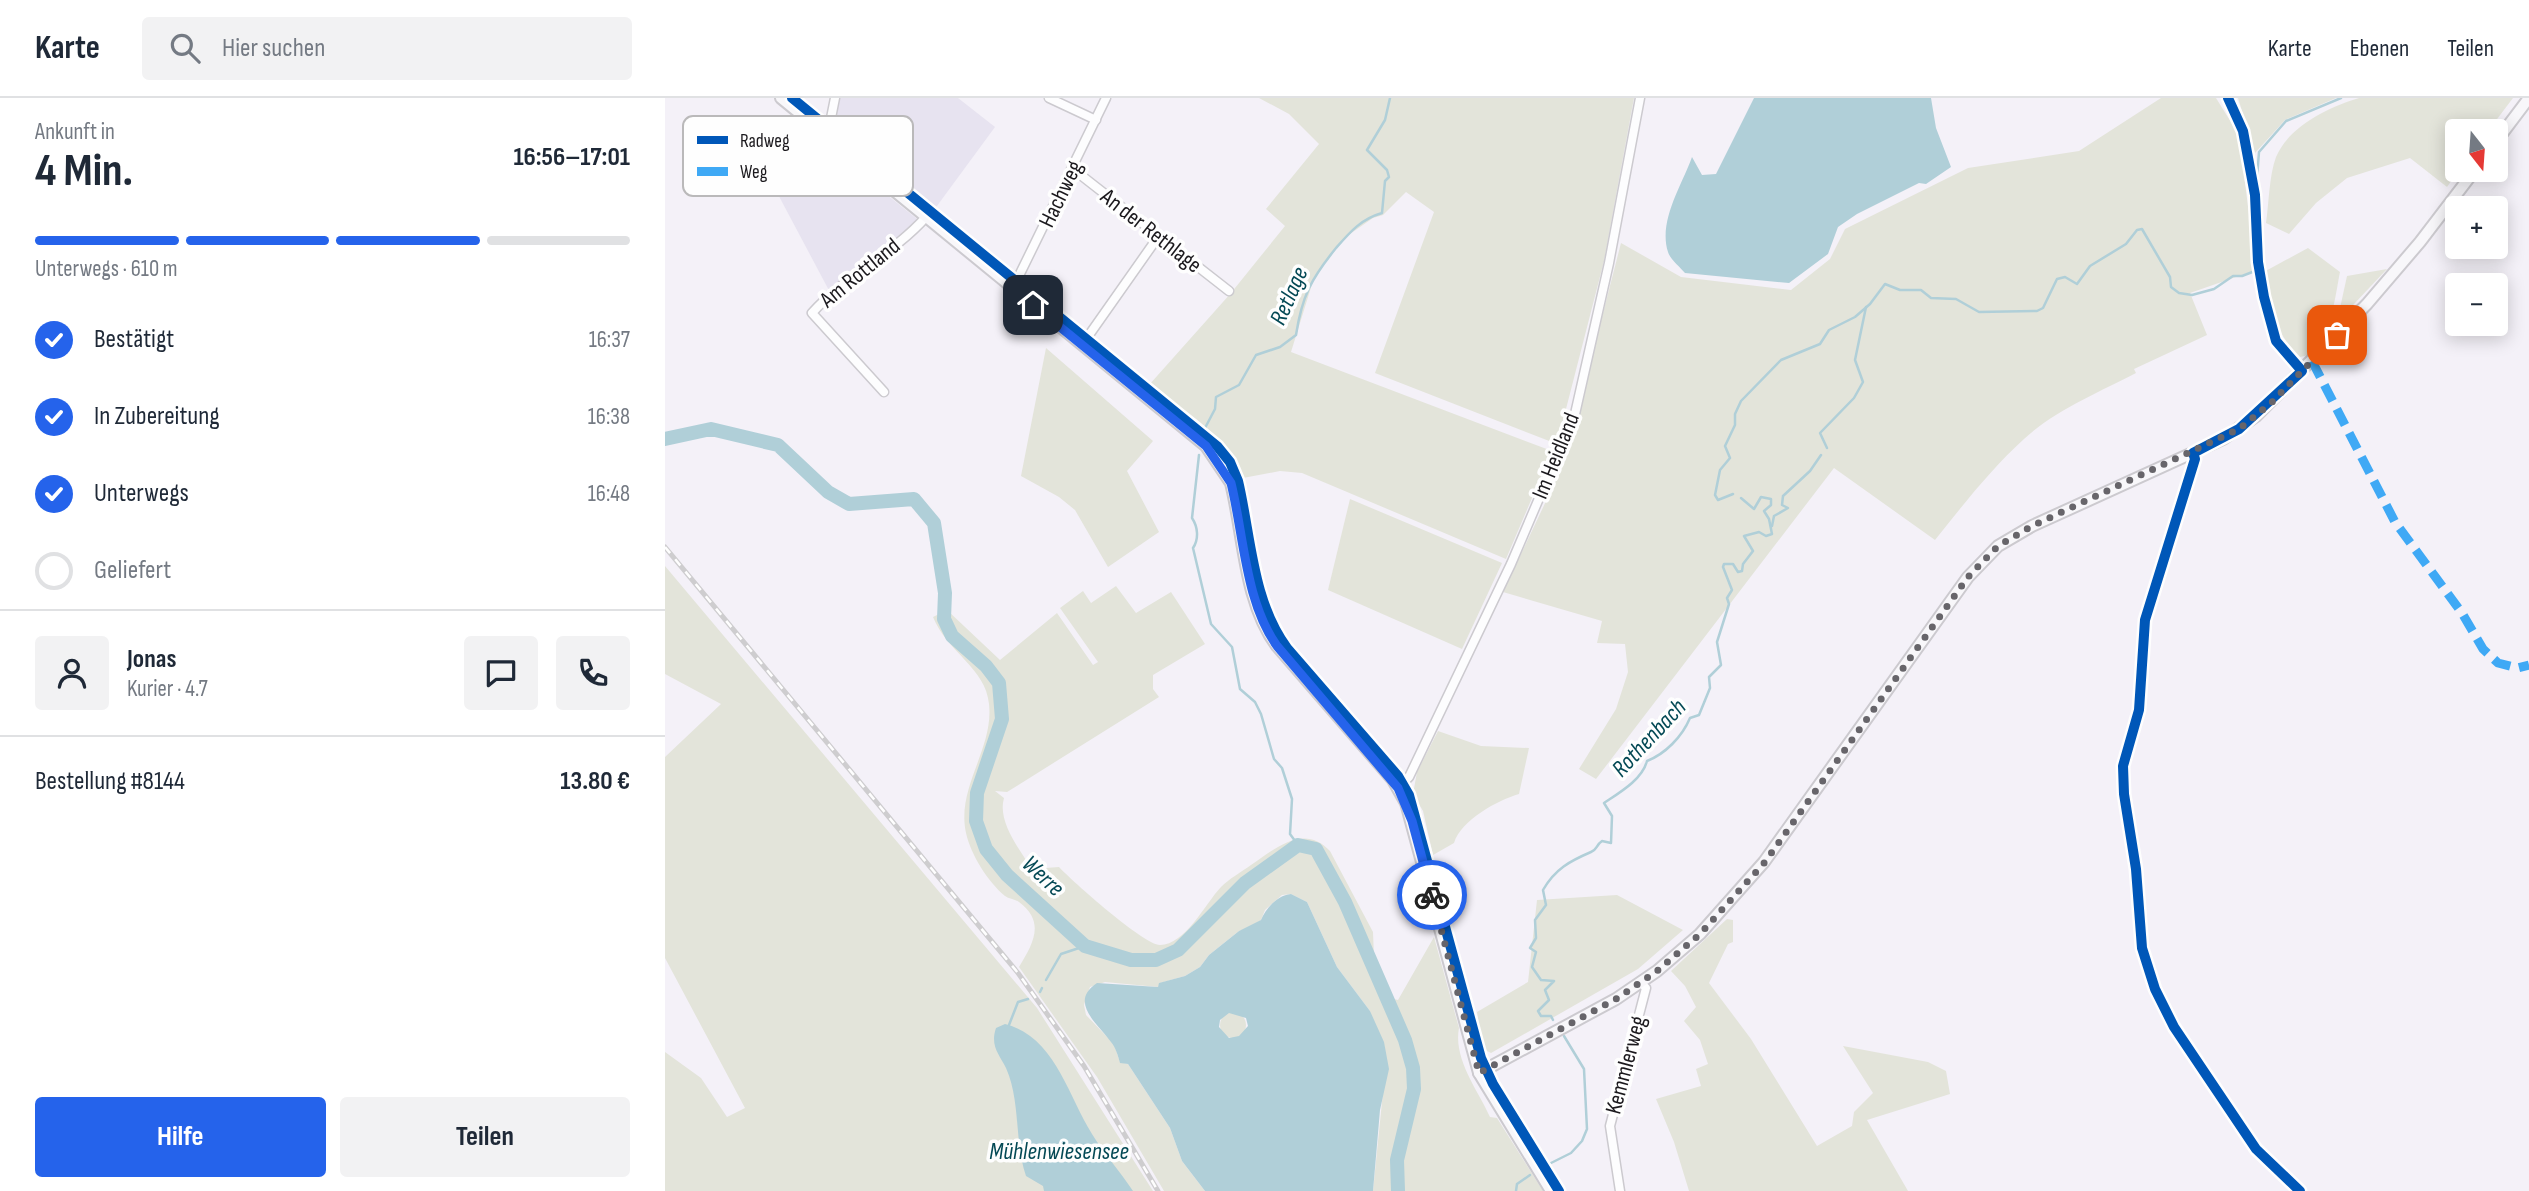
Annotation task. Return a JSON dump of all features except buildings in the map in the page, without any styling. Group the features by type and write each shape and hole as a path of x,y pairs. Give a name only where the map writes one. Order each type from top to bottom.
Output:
{"street":[{"path":"781,98 803,116"},
{"path":"831,116 835,98"},
{"path":"1049,98 1095,120"},
{"name":"Hachweg","path":"1013,288 1106,98"},
{"name":"Im Heidland","path":"1398,788 1409,777 1511,564 1575,414 1609,263 1640,98"},
{"path":"2508,125 2529,98"},
{"name":"An der Rethlage","path":"1073,169 1229,291"},
{"path":"1479,1073 1641,983 1700,934 1751,879 1968,577 1998,546 2032,526 2239,429 2272,402 2367,304 2420,242 2466,182"},
{"path":"900,196 1206,446 1225,469 1231,483 1257,606 1265,626 1277,646 1398,788 1412,821 1479,1073 1551,1191"},
{"name":"Am Rottland","path":"884,392 812,313 829,294 858,275 926,217"},
{"path":"1082,345 1157,237"},
{"name":"Kemmlerweg","path":"1620,1191 1610,1125 1646,988 1641,983"}],"shaded area":[{"path":"838,98 958,98 995,127 934,210 913,193 913,116 837,116"},
{"path":"1259,98 1634,98 1604,261 1557,444 1375,373 1434,212 1406,192 1383,215 1373,218 1347,236 1323,265 1313,281 1291,352 1552,451 1506,559 1302,473 1280,471 1243,478 1236,462 1216,436 1149,385 1231,293 1285,226 1266,209 1319,144 1289,114"},
{"path":"2161,98 2216,98 2239,135 2256,270 2190,293 2207,335 2134,369 2136,373 2078,402 2036,429 1989,475 1935,540 1834,468 1596,779 1579,769 1616,709 1628,672 1625,644 1597,643 1602,621 1503,592 1565,461 1621,243 1681,277 1791,290 1830,259 1845,229 1968,168 2079,151"},
{"path":"2238,98 2336,98 2285,120 2255,153"},
{"path":"2359,98 2513,98 2497,119 2445,119 2445,182 2451,182 2447,187 2410,158 2347,178 2316,203 2289,234 2266,223 2276,157 2290,136 2300,127 2335,107"},
{"path":"779,196 888,196 922,223 832,296"},
{"path":"2308,248 2340,272 2325,335 2310,353 2300,357 2279,329 2262,273"},
{"path":"2387,269 2337,322 2347,276"},
{"path":"1046,348 1153,441 1127,471 1159,532 1108,567 1075,510 1059,497 1021,476"},
{"path":"1350,499 1502,563 1462,649 1328,590"},
{"path":"665,566 1037,1008 1153,1191 665,1191 665,1052 701,1078 727,1117 745,1108 665,958 665,757 721,704 665,674"},
{"path":"1116,586 1136,613 1171,592 1205,644 1153,675 1153,689 1159,697 1007,792 995,791 1004,798 1007,826 1032,869 1059,867 1124,924 1160,945 1178,938 1221,887 1270,852 1290,841 1300,839 1320,843 1330,851 1373,932 1374,957 1394,999 1398,1000 1434,937 1459,1028 1458,1040 1463,1063 1490,1117 1497,1118 1543,1191 1373,1191 1383,1092 1370,1011 1337,967 1307,902 1291,894 1282,895 1265,910 1261,920 1251,928 1239,931 1209,955 1200,967 1185,976 1160,983 1158,987 1105,982 1090,987 1084,1005 1086,1015 1114,1044 1120,1062 1128,1064 1170,1128 1182,1161 1205,1191 1164,1191 1097,1077 1019,967 1032,942 1035,925 1032,917 1019,902 1005,896 992,883 981,868 966,833 966,800 989,721 986,691 974,670 947,640 933,617 947,610 1000,660 1057,613 1093,665 1098,662 1060,608 1083,591 1091,603"},
{"path":"1438,731 1481,746 1529,748 1519,794 1481,812 1464,826 1454,843 1433,855 1423,811 1413,794 1417,772"},
{"path":"1617,895 1683,930 1638,969 1491,1053 1483,1049 1477,1012 1528,982 1537,900"},
{"path":"1727,919 1733,920 1733,942 1728,944 1709,983 1751,1039 1817,1146 1852,1126 1854,1112 1873,1093 1843,1046 1928,1062 1946,1071 1950,1094 1867,1120 1908,1191 1689,1191 1674,1142 1656,1099 1701,1086 1696,1069 1708,1064 1700,1040 1684,1021 1696,1007 1685,986 1671,971"},
{"path":"1233,1012 1242,1016 1246,1025 1242,1034 1233,1038 1224,1034 1220,1025 1224,1016"}],"water":[{"path":"1754,98 1931,98 1936,128 1951,167 1926,184 1919,183 1857,214 1838,227 1828,254 1789,283 1685,273 1669,255 1666,240 1666,228 1673,203 1692,157 1702,175 1716,174"},
{"path":"1291,894 1307,902 1337,967 1370,1011 1384,1042 1389,1069 1380,1110 1373,1191 1205,1191 1182,1161 1170,1128 1128,1064 1120,1063 1113,1044 1088,1013 1085,998 1097,983 1158,987 1159,983 1185,976 1200,967 1209,955 1239,931 1261,920 1273,903","holes":["1229,1013 1246,1018 1248,1026 1239,1036 1229,1038 1219,1027 1220,1020"]},
{"name":"Mühlenwiesensee","path":"1005,1024 1022,1031 1048,1054 1092,1134 1133,1191 1044,1191 1043,1186 1026,1176 1011,1081 995,1045 996,1028"}],"waterway":[{"name":"Retlage","path":"1205,428 1215,409 1216,397 1239,385 1256,355 1280,347 1296,335 1301,309 1309,288 1336,248 1362,222 1382,213 1385,181 1389,177 1387,170 1367,150 1385,120 1390,98"},
{"name":"Rothenbach","path":"2263,269 2257,178 2259,152 2286,121 2341,98"},
{"name":"Rothenbach","path":"1733,494 1718,500 1715,495 1720,470 1730,458 1725,446 1735,425 1735,414 1741,401 1781,360 1820,344 1829,330 1855,317 1870,304 1885,284 1900,290 1921,290 1931,298 1956,299 1979,312 2037,311 2043,308 2057,279 2065,277 2077,284 2090,266 2126,244 2137,230 2142,229 2170,277 2171,287 2179,293 2192,295 2214,289 2233,276 2255,271"},
{"path":"1827,448 1820,433 1854,398 1863,382 1855,360 1866,307"},
{"name":"Werre","path":"665,439 711,429 778,445 828,492 849,504 914,499 934,523 945,593 944,619 952,636 986,666 999,683 1002,719 977,793 976,821 986,849 1007,875 1085,946 1131,960 1156,960 1178,950 1245,883 1298,845 1316,849 1345,902 1405,1040 1413,1068 1414,1089 1397,1160 1398,1191"},
{"name":"Retlage","path":"1199,455 1192,518 1197,537 1193,548 1211,624 1232,647 1240,689 1255,702 1261,714 1274,759 1282,768 1292,799 1290,834 1298,845"},
{"path":"1772,526 1774,516 1788,508 1782,505 1783,496 1810,471 1821,455"},
{"name":"Rothenbach","path":"1553,1020 1551,1016 1541,1016 1538,1011 1549,1000 1545,990 1554,981 1541,980 1532,967 1536,952 1530,948 1536,938 1535,920 1546,905 1543,890 1564,866 1593,851 1602,841 1611,843 1612,816 1604,803 1635,780 1647,761 1678,738 1690,718 1699,715 1710,688 1709,677 1721,665 1717,642 1729,604 1727,598 1732,590 1724,564 1733,564 1738,572 1742,571 1743,564 1753,551 1744,536 1759,532 1766,536 1772,534 1764,511 1771,505 1771,499 1761,497 1754,509 1741,498"},
{"path":"1046,980 1061,954 1085,946"},
{"path":"1040,992 1042,988"},
{"path":"1009,1025 1018,1002 1028,999"},
{"name":"Rothenbach","path":"1547,1165 1571,1153 1582,1141 1587,1129 1584,1069 1564,1036"},
{"name":"Rothenbach","path":"1516,1191 1517,1184 1530,1175"}],"railway":[{"path":"665,547 1018,973 1084,1066 1158,1191"}],"marked path":[{"path":"2312,361 2395,522 2462,613 2483,649 2498,663 2517,668 2529,665"}],"cycle path":[{"path":"792,98 814,116"},
{"path":"2228,98 2243,131 2255,195 2258,262 2264,297 2276,341 2302,371 2239,429 2193,453 2195,459 2145,620 2139,710 2123,766 2124,794 2136,869 2142,948 2155,989 2174,1027 2256,1149 2300,1191"},
{"path":"912,196 1217,446 1230,462 1238,481 1254,568 1266,610 1275,630 1287,648 1398,776 1409,795 1481,1058 1493,1084 1559,1191"}],"way so far":[{"path":"1432,895 1479,1073 1616,999 1657,971 1730,904 1790,828 1968,577 1998,546 2032,526 2223,439 2272,402 2337,335"}],"route":[{"path":"1033,305 1206,446 1225,469 1231,483 1257,606 1265,626 1277,646 1398,788 1412,821 1432,895"}]}
